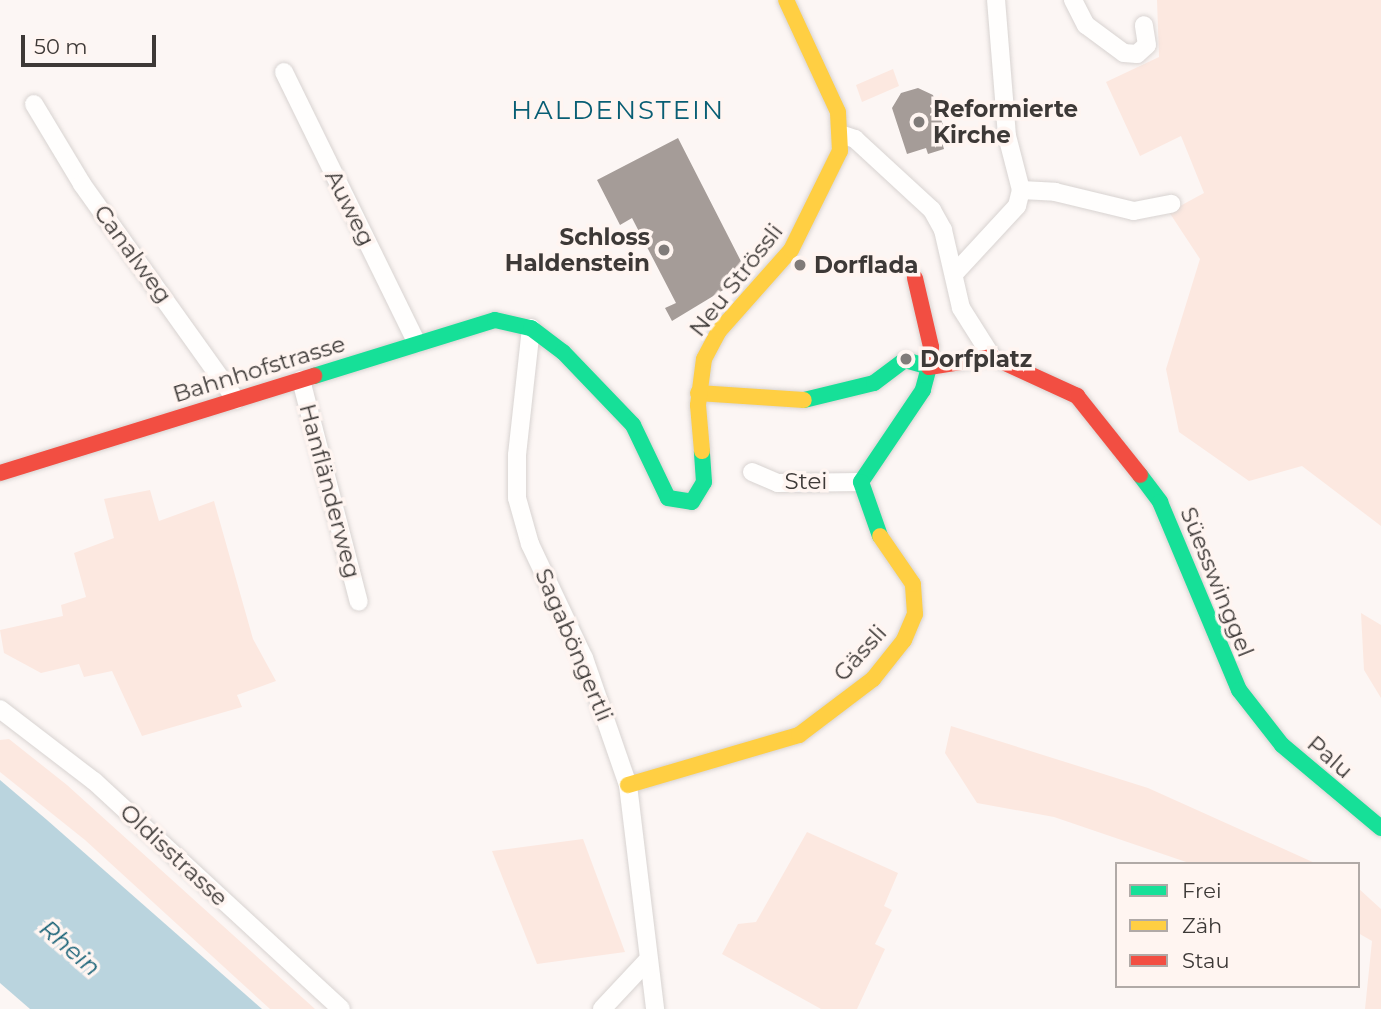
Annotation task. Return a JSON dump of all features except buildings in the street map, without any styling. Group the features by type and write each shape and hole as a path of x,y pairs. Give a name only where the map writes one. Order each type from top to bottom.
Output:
{"street":[{"path":"698,393 798,401 874,383 890,366 905,360 929,367 992,358 961,307 955,273 932,209 855,139 843,135 838,112 786,0"},
{"path":"955,273 1017,206 1021,190 1007,135 996,0"},
{"path":"1073,0 1086,25 1125,54 1137,54 1147,45 1144,25"},
{"name":"Auweg","path":"284,72 417,343"},
{"name":"Canalweg","path":"34,104 82,184 236,400"},
{"name":"Neu Strössli","path":"531,328 563,352 623,413 665,494 679,505 695,500 704,482 698,393 704,359 719,331 780,265 818,205 843,135"},
{"path":"1021,190 1055,192 1134,211 1171,204"},
{"path":"861,482 923,390 931,347 915,278"},
{"name":"Bahnhofstrasse","path":"0,473 485,322 531,328"},
{"name":"Sagaböngertli","path":"531,328 517,454 523,524 584,659 628,785 646,962 655,1009"},
{"name":"Süesswinggel","path":"992,358 1077,396 1108,431 1160,502 1208,607 1219,653 1239,690 1282,745"},
{"name":"Hanfländerweg","path":"301,380 359,602"},
{"name":"Stei","path":"752,472 778,483 861,482"},
{"name":"Gässli","path":"628,785 799,735 832,715 883,668 904,640 917,601 913,584 878,532 861,482"},
{"name":"Oldisstrasse","path":"0,709 94,781 341,1009"},
{"name":"Palu","path":"1282,745 1381,828"},
{"path":"602,1009 646,962"}],"shaded area":[{"path":"1157,0 1381,0 1381,526 1302,466 1249,481 1179,432 1166,369 1200,259 1169,212 1204,193 1181,136 1140,156 1106,82 1159,57"},
{"path":"893,69 899,86 862,102 856,85"},
{"path":"150,490 159,521 214,501 253,639 276,681 237,695 242,707 142,736 112,671 84,677 79,664 41,673 4,653 0,630 63,616 61,605 86,597 74,553 114,538 104,499"},
{"path":"1361,613 1381,625 1381,698 1364,670"},
{"path":"951,726 1148,788 1313,862 1186,862 1054,817 977,803 945,753"},
{"path":"9,739 67,785 315,1009 270,1009 85,840 0,772 0,740"},
{"path":"807,832 898,873 884,906 892,910 875,944 885,949 857,1009 821,1009 722,954 738,924 756,922"},
{"path":"583,839 625,952 537,964 492,851"},
{"path":"1360,890 1381,909 1381,1009 1365,1009 1372,941 1360,934"}],"water":[{"name":"Rhein","path":"0,780 262,1009 30,1009 0,983"}],"traffic: fast":[{"path":"314,376 495,320 531,328 563,352 633,425 668,498 692,502 704,482 702,451"},
{"path":"804,400 874,383 905,360 929,367 923,390 861,482 880,536"},
{"path":"1140,475 1160,502 1239,690 1282,745 1381,828"}],"traffic: slow":[{"path":"702,451 698,405 704,359 719,331 791,250 840,151 838,112 786,0"},
{"path":"698,393 804,400"},
{"path":"628,785 799,735 873,679 904,640 915,614 913,584 880,536"}],"traffic: jam":[{"path":"915,278 931,347 929,367 992,357 1077,396 1140,475"},
{"path":"0,473 314,376"}],"place":[{"name":"Reformierte Kirche","path":"919,122"},
{"name":"Schloss Haldenstein","path":"664,250"},
{"name":"Dorflada","path":"800,265"},
{"name":"Dorfplatz","path":"906,359"}],"district":[{"name":"HALDENSTEIN","path":"618,111"}]}
